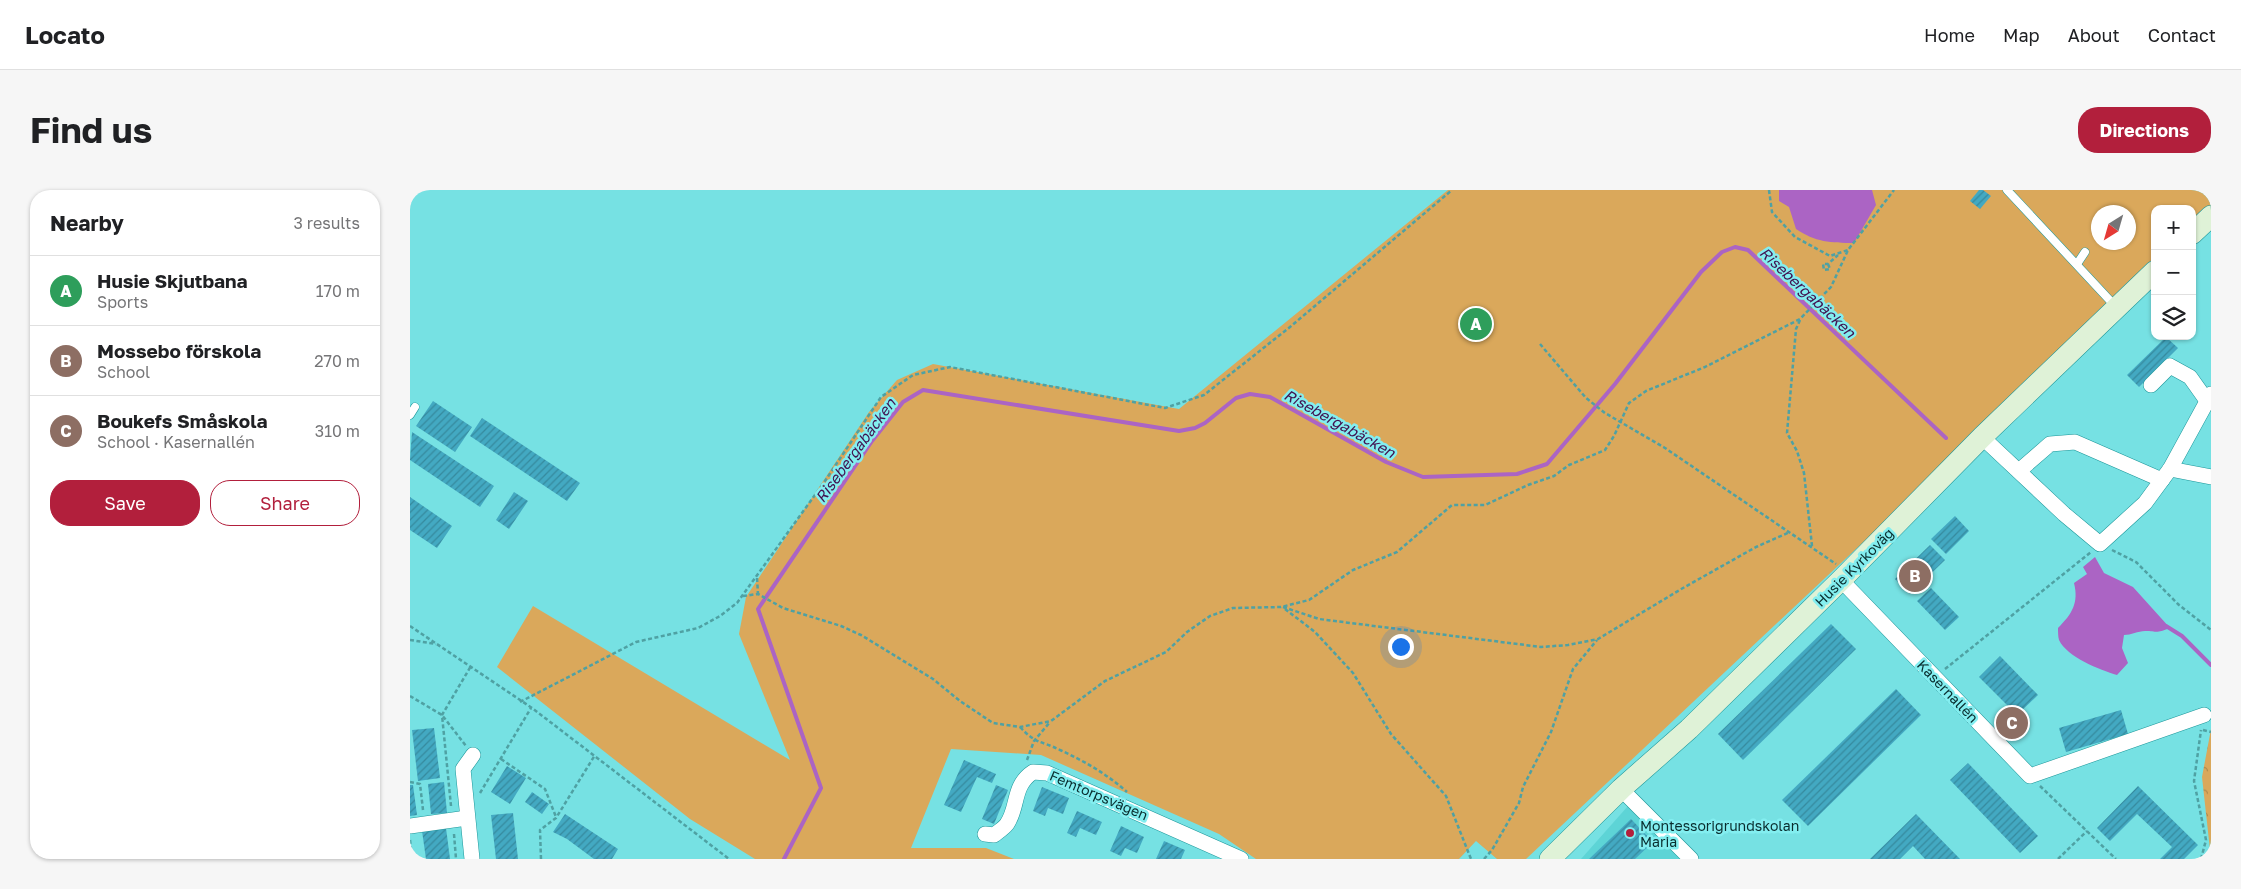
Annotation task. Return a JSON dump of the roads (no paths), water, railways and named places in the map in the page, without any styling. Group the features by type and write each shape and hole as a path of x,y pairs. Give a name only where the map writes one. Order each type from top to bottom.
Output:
{"street":[{"path":"2196,230 2211,216"},
{"name":"Husie Kyrkoväg","path":"1550,859 1621,789 1689,729 1845,577 1982,437 2151,275"},
{"path":"1982,437 2100,544 2145,503 2166,474 2209,397 2190,377 2170,366 2151,385"},
{"path":"2019,471 2050,444 2075,442 2166,474 2211,477"},
{"name":"Kasernallén","path":"1845,577 1934,677 2030,776 2203,722"},
{"path":"472,859 463,769 473,754"},
{"name":"Femtorpsvägen","path":"985,834 994,835 1007,824 1024,778 1033,772 1047,773 1241,859"},
{"path":"1621,789 1691,859"},
{"path":"418,825 467,818"}],"lane":[{"path":"2007,190 2117,308"},
{"path":"2077,264 2085,252"},
{"path":"410,414 415,407"}],"waterway":[{"name":"Risebergabäcken","path":"784,859 821,788 758,609 872,441 903,402 923,390 1179,431 1195,428 1205,423 1236,398 1250,394 1270,397 1386,462 1423,477 1517,474 1547,464 1615,384 1701,272 1722,252 1735,247 1748,250 1946,438"},
{"name":"Risebergabäcken","path":"2166,626 2182,636 2211,665"}],"place":[{"name":"Husie Skjutbana","path":"1476,324"},
{"name":"Mossebo förskola","path":"1915,576"},
{"name":"Boukefs Småskola","path":"2012,723"},
{"name":"Montessorigrundskolan Maria","path":"1630,833"}]}
